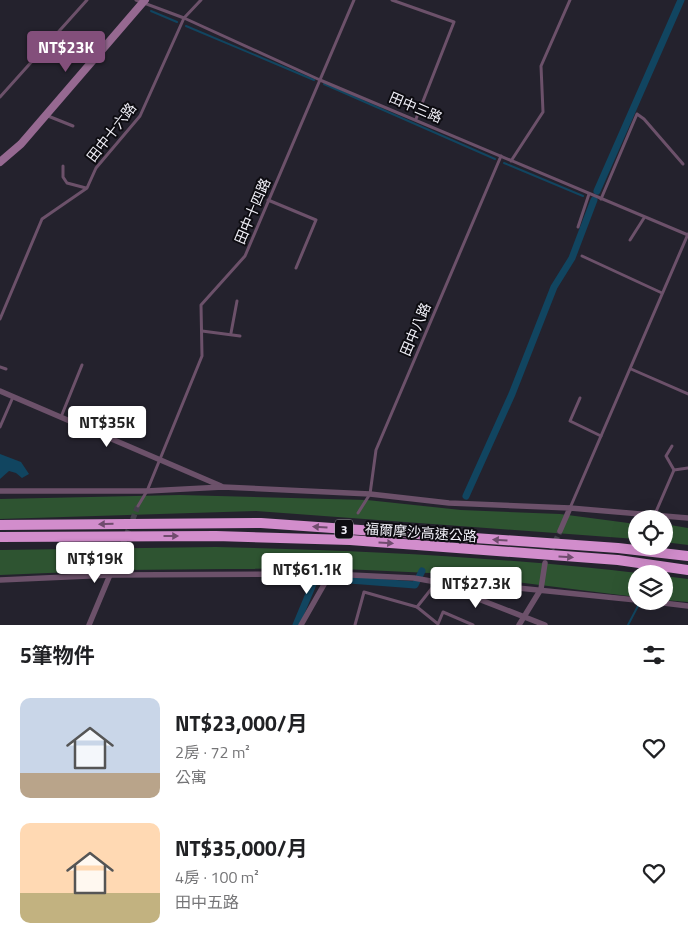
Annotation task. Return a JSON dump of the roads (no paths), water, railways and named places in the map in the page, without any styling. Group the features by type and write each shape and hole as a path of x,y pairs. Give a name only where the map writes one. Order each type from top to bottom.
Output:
{"highway":[{"name":"福爾摩沙高速公路","path":"0,525 261,523 618,548 688,556"},
{"name":"福爾摩沙高速公路","path":"0,537 216,536 350,540 618,560 688,570"}],"street":[{"path":"0,162 21,144 141,1"},
{"path":"0,391 223,488"},
{"path":"0,491 223,488 370,494 449,503 570,508 628,514"},
{"path":"560,531 570,508"},
{"path":"673,517 688,518"},
{"path":"89,625 120,551"},
{"path":"520,625 541,589 545,563"},
{"path":"302,625 330,574"},
{"path":"0,580 111,575 330,574 414,578 436,582 460,582 541,589 628,599"},
{"path":"436,582 545,625"},
{"path":"673,604 688,606"}],"lane":[{"path":"0,97 87,0"},
{"name":"田中十六路","path":"0,319 42,219 87,188 96,168 140,116 184,18 201,0"},
{"name":"田中十四路","path":"138,506 147,490 158,459 202,356 201,305 245,256 354,0"},
{"path":"392,0 454,22 416,119"},
{"path":"511,161 543,112 541,66 570,0"},
{"name":"田中三路","path":"141,1 184,18 320,80 688,235"},
{"path":"601,199 636,114 644,119 683,164"},
{"path":"45,115 74,126"},
{"name":"田中八路","path":"358,513 370,494 376,450 501,156"},
{"path":"63,166 63,177 66,183 87,188"},
{"path":"578,227 589,194"},
{"path":"268,200 316,220 296,268"},
{"path":"630,240 644,218"},
{"path":"570,508 688,235"},
{"path":"582,256 662,292"},
{"path":"231,333 237,302"},
{"path":"202,331 231,333 240,336"},
{"path":"61,417 82,364"},
{"path":"0,367 6,369"},
{"path":"631,369 688,394"},
{"path":"0,428 13,397"},
{"path":"580,398 570,421 601,436"},
{"path":"672,446 666,456 674,470"},
{"path":"674,470 688,468"},
{"path":"657,510 674,470"},
{"path":"330,574 335,556"},
{"path":"417,607 436,582"},
{"path":"355,625 364,592 417,607 438,624 443,612 473,625"}],"water":[{"path":"0,454 21,462 29,474 22,478 16,473 9,471 0,479"}],"waterway":[{"path":"597,191 681,0"},
{"path":"151,11 177,22"},
{"path":"186,26 314,80"},
{"path":"324,84 495,159"},
{"path":"504,163 583,196"},
{"path":"466,496 512,394 554,287 572,258 594,200"},
{"path":"336,579 415,585 422,571"},
{"path":"296,625 316,577"},
{"path":"628,625 636,610"}],"tunnel":[{"path":"120,551 138,506"},
{"path":"548,557 560,531"}]}
